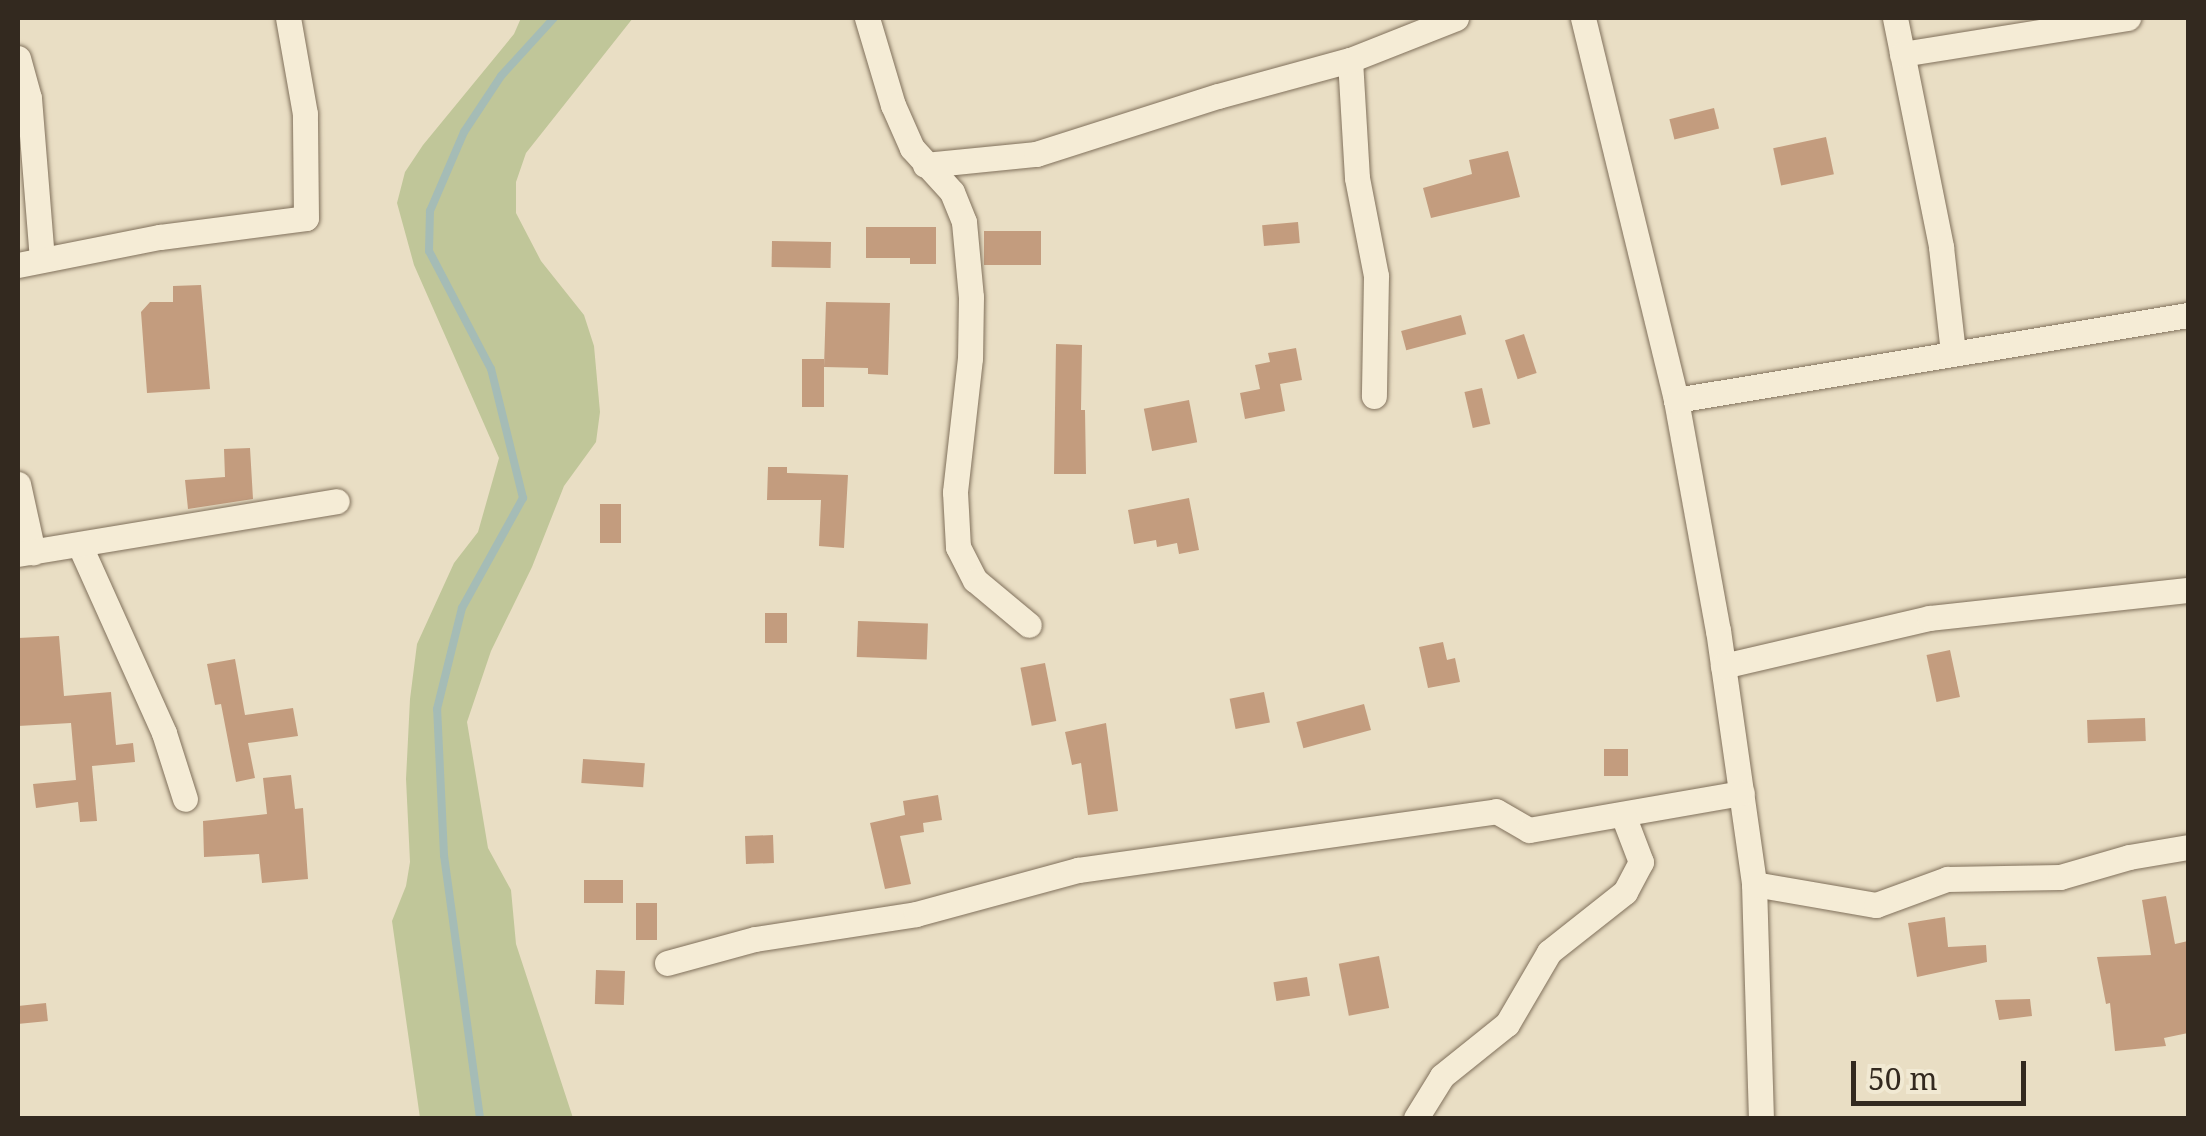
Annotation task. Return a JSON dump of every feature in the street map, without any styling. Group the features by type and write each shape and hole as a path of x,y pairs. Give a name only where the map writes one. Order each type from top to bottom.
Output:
{"street":[{"path":"18,58 29,98 30,262 160,236 306,218 305,114 288,18"},
{"path":"867,18 893,105 925,165 958,204 969,270 970,358 956,492 958,547 975,580 1029,625"},
{"path":"925,165 1036,154 1218,96 1350,60 1456,18"},
{"path":"1583,18 1676,400 1723,666 1754,884 1761,1118"},
{"path":"1894,18 1941,248 1953,353"},
{"path":"1902,54 2128,18"},
{"path":"1350,60 1357,178 1376,276 1374,396"},
{"path":"1676,400 2188,315"},
{"path":"18,484 26,553 337,501"},
{"path":"80,546 164,734 185,799"},
{"path":"1723,666 1929,618 2188,590"},
{"path":"667,963 755,939 916,914 1078,870 1496,811 1525,830 1742,793"},
{"path":"1416,1118 1442,1076 1507,1024 1549,952 1625,892 1641,862 1623,816"},
{"path":"1754,884 1876,905 1948,879 2060,877 2129,856 2188,847"}],"green space":[{"path":"521,18 633,18 526,153 516,182 516,213 541,261 584,315 594,346 600,412 596,442 564,486 532,567 491,651 467,722 488,848 511,890 516,944 573,1118 420,1118 392,921 406,886 410,862 406,779 410,699 417,644 454,563 478,532 499,458 414,265 397,203 405,172 423,145 514,34"}],"building":[{"path":"1714,108 1719,128 1674,140 1669,119"},
{"path":"1826,137 1834,174 1781,185 1773,148"},
{"path":"1508,151 1520,197 1431,218 1423,188 1472,174 1469,160"},
{"path":"1298,222 1300,243 1264,246 1262,225"},
{"path":"866,227 936,227 936,264 910,264 910,258 866,258"},
{"path":"984,231 1041,231 1041,265 984,265"},
{"path":"772,241 831,242 831,268 772,267"},
{"path":"201,285 210,389 147,393 141,312 150,302 173,302 173,286"},
{"path":"826,302 890,303 888,375 868,374 868,368 824,367"},
{"path":"1461,315 1466,334 1406,350 1401,331"},
{"path":"1524,334 1537,373 1518,379 1505,340"},
{"path":"1056,344 1082,345 1081,410 1085,410 1086,474 1054,474"},
{"path":"1296,348 1302,380 1280,384 1285,411 1245,419 1240,393 1260,389 1255,365 1270,362 1268,353"},
{"path":"802,359 824,359 824,407 802,407"},
{"path":"1482,388 1490,424 1473,428 1464,392"},
{"path":"1189,400 1197,442 1152,451 1144,409"},
{"path":"250,448 253,499 188,509 185,480 225,477 224,449"},
{"path":"768,467 787,467 787,473 848,475 844,548 819,546 821,500 767,500"},
{"path":"1189,498 1199,550 1179,554 1177,543 1157,547 1156,540 1134,544 1128,510"},
{"path":"600,504 621,504 621,543 600,543"},
{"path":"765,613 787,613 787,643 765,643"},
{"path":"858,621 928,623 927,659 857,657"},
{"path":"59,636 64,696 111,692 116,745 133,743 135,762 92,766 97,821 80,822 78,802 36,808 33,784 76,780 71,723 18,726 18,638"},
{"path":"1443,642 1447,660 1455,658 1460,682 1428,688 1419,647"},
{"path":"1950,650 1960,697 1937,702 1927,655"},
{"path":"235,659 245,715 293,708 298,736 248,743 255,778 236,782 221,704 215,705 207,664"},
{"path":"1045,663 1056,721 1032,726 1020,668"},
{"path":"1264,692 1270,722 1236,729 1230,699"},
{"path":"1364,704 1371,730 1303,748 1296,722"},
{"path":"2145,718 2146,741 2088,743 2087,720"},
{"path":"1106,723 1118,811 1088,815 1081,763 1072,765 1065,732"},
{"path":"1604,749 1628,749 1628,776 1604,776"},
{"path":"583,759 645,763 643,787 581,783"},
{"path":"291,775 295,809 303,808 308,879 262,883 259,854 204,857 203,821 267,814 263,778"},
{"path":"938,795 942,820 923,823 924,832 900,836 911,884 885,889 870,823 905,815 903,801"},
{"path":"773,835 774,863 746,864 745,836"},
{"path":"584,880 623,880 623,903 584,903"},
{"path":"2166,896 2175,944 2188,941 2188,1033 2164,1038 2166,1046 2115,1051 2110,1003 2106,1004 2097,957 2151,955 2142,900"},
{"path":"636,903 657,903 657,940 636,940"},
{"path":"1945,917 1948,947 1986,945 1987,962 1917,977 1908,923"},
{"path":"1379,956 1389,1008 1349,1016 1339,964"},
{"path":"596,970 625,971 624,1005 595,1004"},
{"path":"1307,977 1310,996 1276,1001 1273,982"},
{"path":"2030,999 2032,1016 1999,1020 1995,1000"},
{"path":"46,1003 48,1021 20,1024 18,1006"}],"waterway":[{"path":"480,1118 444,855 437,709 462,608 523,498 491,369 429,251 430,211 464,132 501,76 554,18"}]}
